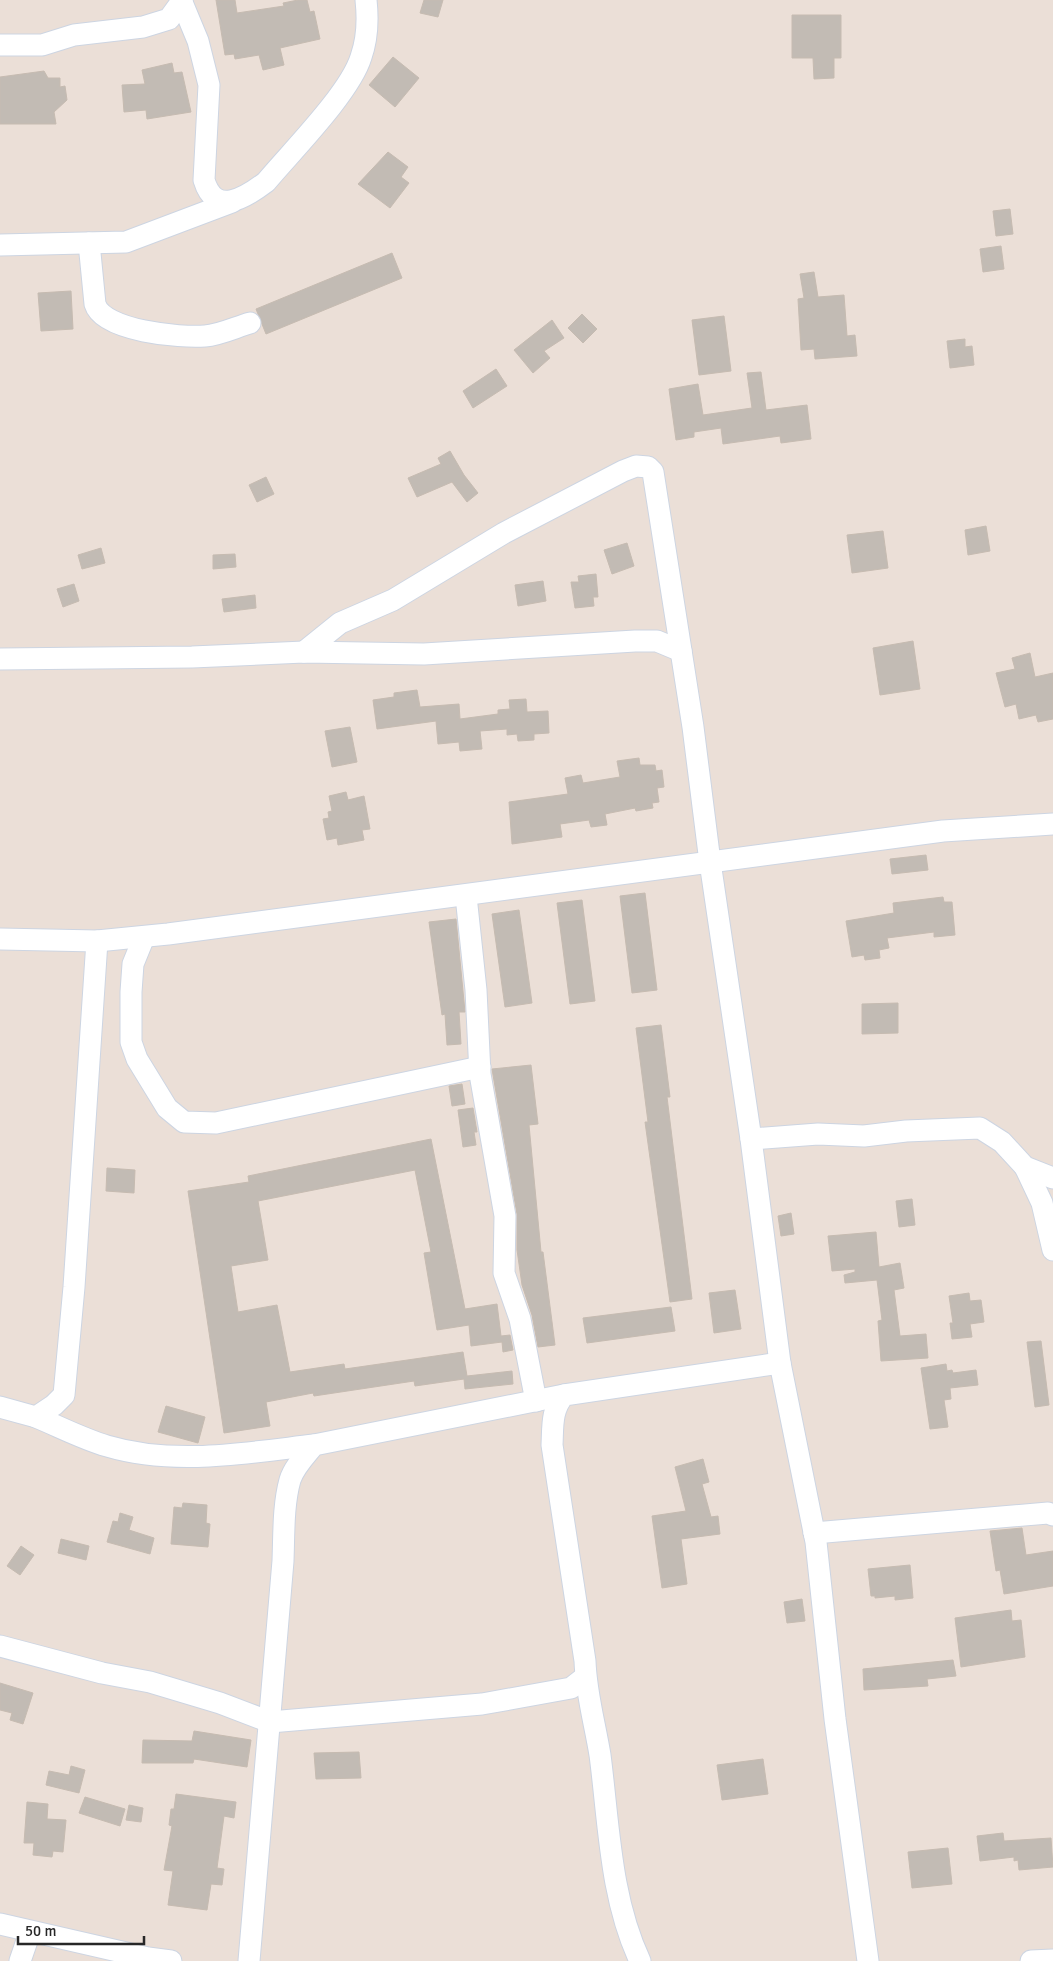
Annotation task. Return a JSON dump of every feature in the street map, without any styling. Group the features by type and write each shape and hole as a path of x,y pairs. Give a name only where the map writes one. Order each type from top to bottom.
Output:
{"street":[{"path":"0,245 126,242 252,193 266,182 351,78 362,57 366,33 366,0"},
{"path":"181,1 198,41 209,85 204,180 208,193 218,200 232,202"},
{"path":"0,45 42,45 74,35 143,27 169,19 181,1"},
{"path":"89,244 97,311 111,321 137,329 168,335 206,336 250,323"},
{"path":"304,652 340,623 393,600 504,533 623,471 636,466 648,467 654,472 751,1139 780,1363 814,1533 838,1738 868,1961"},
{"path":"0,659 192,657 304,652 392,655 441,654 635,641 657,641 681,651"},
{"path":"4,935 97,941 144,937 466,896 943,831 1053,824"},
{"path":"466,896 476,990 480,1067 495,1167 505,1216 504,1273 520,1319 536,1401"},
{"path":"144,937 133,964 132,1042 137,1059 156,1092 167,1108 184,1122 209,1123 233,1120 363,1090 480,1067"},
{"path":"76,1434 65,1407 64,1395 74,1287 97,941"},
{"path":"751,1139 818,1134 864,1136 906,1131 980,1128 1002,1142 1025,1167 1042,1203 1053,1250"},
{"path":"1025,1167 1053,1178"},
{"path":"0,1408 36,1417 108,1446 136,1452 207,1457 314,1445 564,1395 780,1363"},
{"path":"36,1417 54,1405 64,1395"},
{"path":"564,1395 556,1404 553,1416 552,1445 585,1661 578,1682 589,1700 600,1753 604,1802 618,1893 630,1939 640,1961"},
{"path":"249,1961 270,1722 285,1513 290,1479 299,1463 314,1445"},
{"path":"814,1533 1048,1512 1053,1515"},
{"path":"0,1646 102,1673 158,1685 220,1703 270,1722 482,1704 578,1682"},
{"path":"0,1924 171,1961"},
{"path":"20,1961 30,1932"},
{"path":"1030,1961 1053,1960"}],"building":[{"path":"216,0 235,0 237,13 284,6 283,3 307,0 310,12 314,11 320,39 280,48 284,65 263,70 259,55 235,59 234,54 225,55"},
{"path":"424,0 443,0 438,17 420,13"},
{"path":"792,15 841,15 841,58 834,58 834,78 814,79 813,58 792,58"},
{"path":"393,57 419,78 395,107 369,85"},
{"path":"172,63 174,73 182,72 191,112 147,119 146,110 124,112 122,85 145,84 142,70"},
{"path":"44,71 48,78 60,78 60,87 65,86 67,100 54,112 56,124 0,124 0,77"},
{"path":"388,152 408,167 401,177 409,183 390,208 358,184"},
{"path":"1010,209 1013,234 996,236 993,211"},
{"path":"1001,246 1004,269 983,272 980,249"},
{"path":"392,253 402,278 266,334 256,309"},
{"path":"814,272 818,297 844,295 847,336 855,335 857,356 815,359 814,349 801,350 798,299 804,298 800,274"},
{"path":"71,291 73,329 41,331 38,293"},
{"path":"582,314 597,329 583,343 568,328"},
{"path":"724,316 731,371 699,375 692,320"},
{"path":"552,320 564,338 544,351 550,358 533,373 514,350"},
{"path":"965,339 965,347 972,346 974,365 950,368 947,341"},
{"path":"496,369 507,386 473,408 463,391"},
{"path":"761,372 766,410 807,405 811,439 781,443 780,436 723,444 721,428 694,432 694,437 676,440 669,389 698,384 703,415 752,408 747,373"},
{"path":"450,451 464,475 478,493 467,502 452,482 417,497 408,478 441,464 438,458"},
{"path":"266,477 274,494 257,502 249,485"},
{"path":"986,526 990,551 968,555 965,530"},
{"path":"883,531 888,568 852,573 847,535"},
{"path":"627,543 634,566 612,574 604,550"},
{"path":"101,548 105,563 82,569 78,555"},
{"path":"235,554 236,567 213,569 213,555"},
{"path":"596,574 598,597 593,597 594,606 575,608 571,582 579,582 578,576"},
{"path":"543,581 546,601 518,606 515,585"},
{"path":"74,584 79,601 63,607 57,589"},
{"path":"255,595 256,608 224,612 222,599"},
{"path":"913,641 920,689 880,695 873,648"},
{"path":"1030,653 1035,677 1053,673 1053,719 1038,722 1036,715 1019,719 1016,704 1005,707 996,673 1015,669 1012,658"},
{"path":"417,690 420,707 459,704 460,719 498,714 498,710 510,709 509,700 526,699 527,712 548,711 549,733 534,734 534,740 518,741 517,734 507,735 507,729 480,731 482,749 460,751 459,742 438,744 436,721 377,729 373,700 394,697 394,693"},
{"path":"350,727 357,762 332,767 325,731"},
{"path":"639,758 640,765 655,765 656,771 662,770 664,787 657,788 659,802 652,803 653,808 636,811 635,808 605,814 607,825 591,827 589,820 560,824 562,837 512,844 509,802 568,794 565,778 581,775 583,783 620,777 617,761"},
{"path":"346,792 348,800 364,796 370,829 362,830 364,840 338,845 337,838 327,840 323,819 329,818 328,812 332,811 329,796"},
{"path":"926,855 928,870 892,874 890,859"},
{"path":"645,893 657,990 632,993 620,896"},
{"path":"943,897 944,902 952,902 955,935 934,937 934,932 887,938 889,948 879,950 880,958 865,960 864,955 852,957 846,921 894,913 893,903"},
{"path":"582,900 595,1001 570,1004 557,903"},
{"path":"519,910 532,1003 505,1007 492,914"},
{"path":"456,919 465,1012 459,1012 461,1044 447,1045 445,1014 442,1015 429,922"},
{"path":"898,1003 898,1033 862,1034 862,1004"},
{"path":"661,1025 670,1097 667,1097 692,1299 670,1302 645,1122 648,1122 636,1028"},
{"path":"531,1065 538,1124 529,1125 541,1252 543,1252 555,1345 538,1347 532,1315 522,1285 517,1250 517,1214 492,1069"},
{"path":"462,1084 465,1104 452,1106 449,1086"},
{"path":"473,1108 477,1132 474,1132 476,1145 463,1147 458,1110"},
{"path":"431,1139 465,1309 497,1304 501,1336 510,1335 513,1350 503,1352 502,1342 471,1346 469,1325 437,1330 424,1253 431,1252 415,1170 258,1201 268,1260 231,1266 238,1312 277,1305 290,1372 344,1364 345,1369 463,1352 467,1376 512,1371 513,1384 465,1389 464,1379 415,1386 414,1381 314,1396 313,1393 266,1402 270,1426 224,1433 188,1191 249,1182 248,1176"},
{"path":"107,1168 135,1170 134,1193 106,1191"},
{"path":"912,1199 915,1225 899,1227 896,1201"},
{"path":"791,1213 794,1234 781,1236 778,1216"},
{"path":"876,1232 879,1267 900,1263 904,1288 894,1290 900,1336 926,1334 928,1358 881,1361 878,1321 882,1320 877,1280 845,1283 844,1275 855,1272 855,1269 832,1271 828,1236"},
{"path":"735,1290 741,1329 714,1333 709,1293"},
{"path":"969,1293 970,1301 981,1300 984,1322 970,1324 972,1337 952,1339 950,1323 953,1323 949,1296"},
{"path":"671,1307 675,1331 587,1343 583,1318"},
{"path":"1041,1341 1049,1405 1035,1407 1027,1342"},
{"path":"946,1364 947,1371 952,1370 953,1373 976,1370 978,1385 950,1388 951,1399 944,1400 948,1427 930,1429 921,1368"},
{"path":"166,1406 205,1417 198,1443 158,1432"},
{"path":"703,1459 709,1482 702,1484 711,1517 718,1516 720,1534 681,1539 687,1584 662,1588 652,1516 686,1511 675,1467"},
{"path":"183,1503 207,1505 206,1523 210,1524 208,1547 171,1544 174,1507 182,1508"},
{"path":"120,1513 133,1517 129,1530 154,1538 150,1554 107,1542 113,1521 118,1522"},
{"path":"1022,1528 1026,1555 1053,1551 1053,1586 1004,1594 1000,1570 996,1571 990,1531"},
{"path":"61,1539 89,1546 86,1560 58,1553"},
{"path":"21,1546 34,1555 20,1575 7,1566"},
{"path":"910,1565 913,1598 895,1600 895,1596 875,1598 875,1596 871,1596 868,1569"},
{"path":"802,1599 805,1621 787,1623 784,1602"},
{"path":"1011,1610 1012,1621 1021,1620 1025,1657 961,1667 955,1618"},
{"path":"953,1660 956,1676 927,1679 928,1686 864,1690 863,1669"},
{"path":"0,1683 33,1693 23,1724 10,1720 12,1713 0,1710"},
{"path":"194,1731 251,1740 247,1767 194,1759 193,1763 142,1763 143,1740 192,1741"},
{"path":"359,1752 361,1778 316,1779 314,1753"},
{"path":"763,1759 768,1794 722,1800 717,1765"},
{"path":"71,1766 85,1770 79,1793 46,1785 49,1771 69,1775"},
{"path":"176,1794 236,1802 234,1818 224,1816 217,1868 224,1869 222,1885 211,1884 207,1910 168,1905 173,1871 164,1870 172,1826 169,1825 171,1809 174,1809"},
{"path":"85,1797 125,1809 120,1826 79,1813"},
{"path":"27,1802 48,1804 47,1819 66,1820 63,1852 53,1851 52,1857 33,1855 34,1843 24,1843"},
{"path":"129,1805 143,1808 141,1822 126,1820"},
{"path":"1003,1833 1004,1841 1051,1838 1053,1867 1019,1870 1018,1860 1014,1861 1014,1857 980,1861 977,1836"},
{"path":"948,1848 952,1884 912,1888 908,1852"}]}
